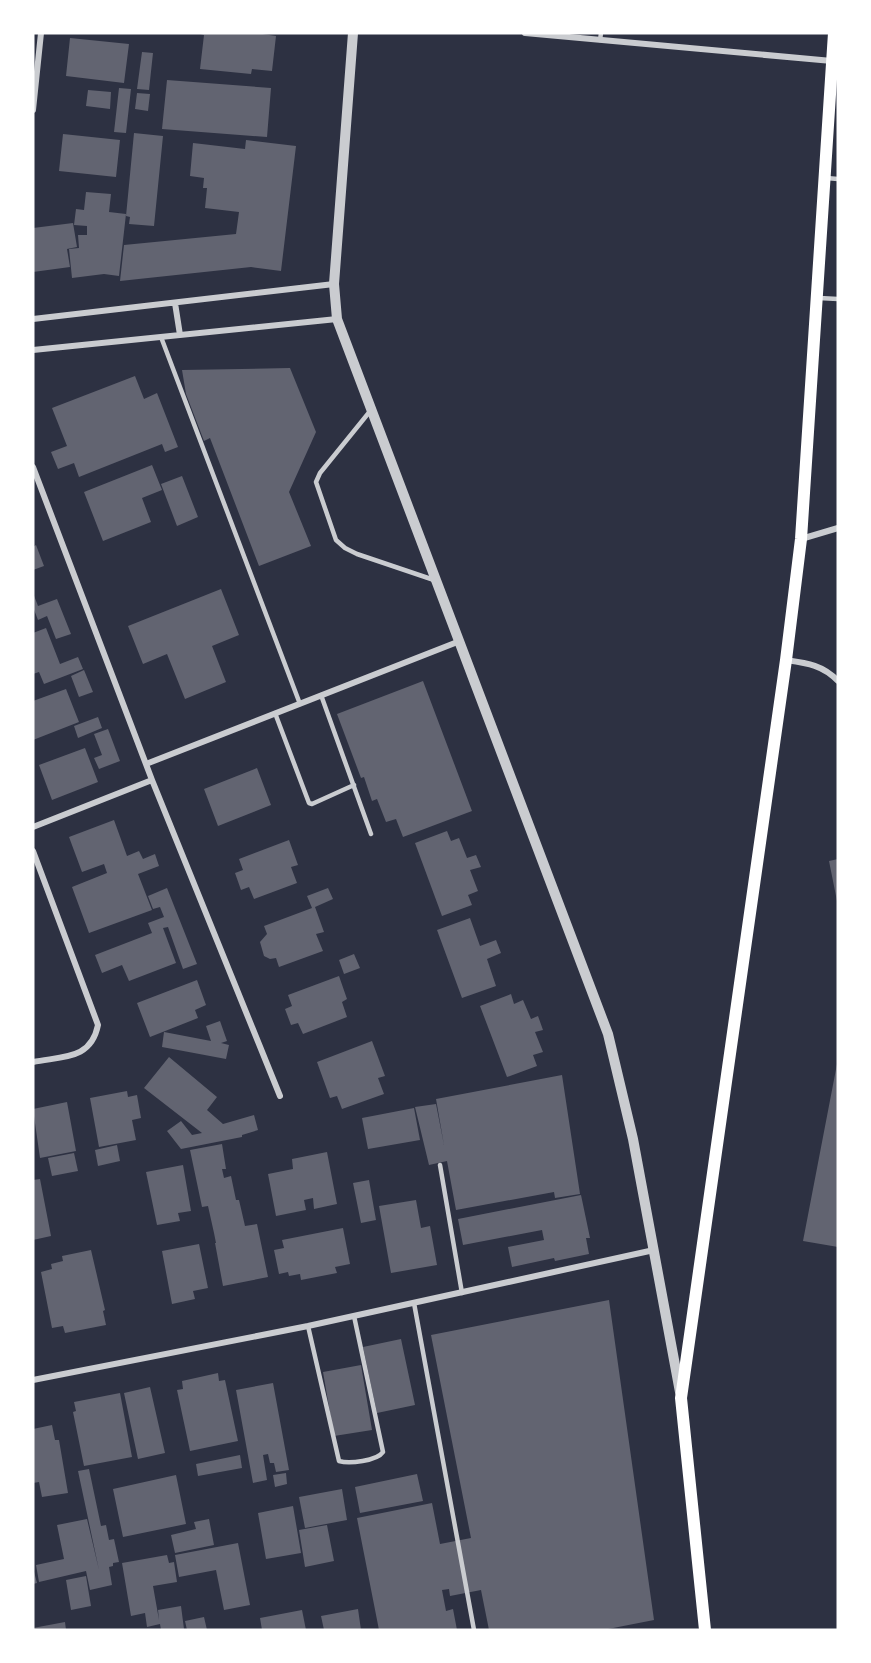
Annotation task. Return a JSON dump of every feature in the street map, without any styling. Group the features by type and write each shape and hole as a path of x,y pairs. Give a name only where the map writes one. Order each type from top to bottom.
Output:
{"main road":[{"path":"705,1630 681,1398 786,660 801,539 824,177 835,61 834,33"}],"street":[{"path":"33,110 41,33"},
{"path":"352,33 334,284 337,320 608,1034 633,1139 681,1398"},
{"path":"525,33 601,36 835,61"},
{"path":"33,319 334,284"},
{"path":"175,303 180,335"},
{"path":"33,350 337,320"},
{"path":"33,467 152,780 280,1096"},
{"path":"801,539 838,528"},
{"path":"146,764 460,641"},
{"path":"786,660 813,664 829,672 838,681"},
{"path":"33,827 152,780"},
{"path":"33,851 98,1025 95,1038 81,1053 33,1062"},
{"path":"33,1380 308,1326 655,1250"}],"lane":[{"path":"824,177 838,179"},
{"path":"816,298 838,299"},
{"path":"161,337 300,704"},
{"path":"371,409 320,473 316,482 336,540 357,554 437,581"},
{"path":"321,695 371,834"},
{"path":"275,713 309,804 354,785"},
{"path":"440,1165 462,1293"},
{"path":"414,1303 474,1630"},
{"path":"308,1326 339,1461 346,1463 380,1456 383,1452 354,1316"}],"building":[{"path":"197,33 256,33 276,36 272,71 252,69 251,74 200,69 204,35"},
{"path":"70,38 129,44 124,83 66,76"},
{"path":"142,52 153,53 149,90 137,89"},
{"path":"167,80 271,88 267,137 162,129"},
{"path":"119,88 131,89 126,133 114,132"},
{"path":"88,90 111,92 110,109 86,106"},
{"path":"137,93 150,94 148,111 135,109"},
{"path":"134,133 163,136 154,226 129,224 130,217 126,216"},
{"path":"63,134 120,140 116,177 59,171"},
{"path":"246,140 296,146 281,271 251,267 120,281 124,245 236,234 239,212 205,208 207,188 203,188 204,178 190,176 193,143 245,149"},
{"path":"86,192 111,194 109,212 126,214 119,276 104,274 72,278 69,249 79,248 78,235 87,235 87,226 74,225 76,209 84,210"},
{"path":"73,223 77,247 67,249 70,267 33,272 33,228"},
{"path":"290,368 316,432 289,492 311,546 259,566 210,438 204,441 186,394 182,370"},
{"path":"135,376 144,399 157,393 178,447 165,452 162,444 79,477 74,463 58,469 51,452 67,446 52,408"},
{"path":"152,465 162,490 142,498 151,522 103,541 84,492"},
{"path":"182,476 198,517 177,526 161,484"},
{"path":"36,545 44,566 33,570 33,547"},
{"path":"221,589 239,635 212,646 226,682 185,699 167,654 143,664 128,626"},
{"path":"33,593 38,606 57,599 71,634 56,639 47,616 38,620 33,607"},
{"path":"46,628 60,664 78,657 83,669 44,684 39,672 33,674 33,633"},
{"path":"84,670 93,692 79,697 71,676"},
{"path":"423,681 472,811 403,837 396,819 386,822 377,799 372,801 337,714"},
{"path":"66,689 79,722 33,740 33,701"},
{"path":"98,717 102,728 78,738 74,726"},
{"path":"108,729 120,761 99,769 94,758 102,755 94,734"},
{"path":"85,748 98,782 52,800 39,765"},
{"path":"257,768 271,805 218,826 204,789"},
{"path":"114,820 127,856 139,851 143,859 155,854 159,866 138,874 152,910 89,933 72,887 107,873 104,864 82,872 69,837"},
{"path":"447,831 451,841 459,838 467,858 476,855 481,867 470,870 478,891 468,895 472,905 442,916 415,843"},
{"path":"289,840 298,865 291,867 297,883 254,899 249,887 241,890 235,873 243,870 239,859"},
{"path":"838,859 838,901 837,901 829,861"},
{"path":"167,888 197,964 183,969 168,927 163,928 176,963 129,981 122,965 102,973 95,955 152,933 148,923 164,917 160,907 153,909 148,896"},
{"path":"328,888 333,899 315,907 324,932 316,934 323,951 279,967 276,958 270,959 264,956 260,942 267,934 264,926 312,908 307,896"},
{"path":"470,918 480,946 496,940 501,953 487,959 496,986 462,998 437,930"},
{"path":"354,954 360,968 344,974 339,960"},
{"path":"339,976 347,999 342,1002 347,1017 303,1034 298,1023 291,1025 285,1009 292,1006 288,995"},
{"path":"197,980 206,1005 195,1010 198,1018 150,1037 137,1003"},
{"path":"511,994 514,1004 523,1000 531,1019 538,1016 543,1030 535,1032 543,1052 533,1055 537,1066 507,1077 480,1006"},
{"path":"220,1021 227,1041 221,1043 229,1045 226,1059 162,1047 164,1032 211,1041 206,1026"},
{"path":"372,1041 385,1076 378,1078 384,1094 342,1109 337,1096 330,1098 317,1062"},
{"path":"169,1057 217,1097 207,1110 223,1124 254,1115 258,1130 242,1135 242,1137 181,1149 167,1131 181,1121 192,1135 202,1133 144,1088"},
{"path":"838,1064 838,1247 803,1241"},
{"path":"562,1075 580,1194 555,1198 554,1192 456,1210 447,1161 429,1165 415,1107 436,1104 444,1145 436,1099"},
{"path":"127,1091 128,1097 137,1095 141,1118 132,1120 136,1140 99,1147 90,1098"},
{"path":"67,1102 76,1151 40,1158 33,1109"},
{"path":"414,1108 420,1140 368,1149 362,1118"},
{"path":"222,1144 226,1169 222,1169 224,1178 231,1176 245,1226 257,1224 268,1277 223,1286 208,1206 202,1207 190,1150"},
{"path":"117,1145 120,1161 98,1166 95,1150"},
{"path":"327,1152 337,1204 314,1209 313,1198 304,1200 306,1210 276,1216 268,1174 293,1169 292,1159"},
{"path":"74,1153 78,1171 52,1176 48,1158"},
{"path":"183,1165 191,1211 178,1213 180,1221 157,1225 146,1172"},
{"path":"40,1179 51,1236 33,1240 33,1180"},
{"path":"369,1180 376,1220 361,1223 353,1183"},
{"path":"581,1195 590,1238 586,1238 589,1254 555,1261 554,1258 512,1267 508,1247 544,1240 542,1230 463,1245 458,1219"},
{"path":"416,1200 421,1228 430,1226 437,1265 391,1273 379,1206"},
{"path":"343,1228 350,1264 335,1267 337,1273 301,1280 300,1274 289,1276 288,1272 279,1274 274,1250 284,1248 282,1240"},
{"path":"199,1244 208,1288 193,1291 195,1299 172,1304 162,1251"},
{"path":"91,1250 105,1310 103,1311 106,1325 65,1333 63,1326 52,1328 41,1272 52,1269 51,1264 63,1261 62,1256"},
{"path":"609,1300 654,1620 603,1630 489,1630 481,1590 450,1596 449,1589 442,1590 446,1611 453,1609 457,1630 379,1630 357,1518 432,1503 440,1544 471,1538 431,1335"},
{"path":"401,1339 415,1405 377,1413 363,1347"},
{"path":"361,1365 372,1430 334,1436 323,1372"},
{"path":"218,1373 219,1381 225,1380 238,1441 190,1451 177,1390 183,1389 182,1381"},
{"path":"273,1383 289,1470 276,1472 274,1463 270,1463 268,1454 263,1455 267,1480 253,1483 236,1390"},
{"path":"150,1387 165,1453 138,1459 124,1393"},
{"path":"120,1393 132,1457 84,1466 73,1412 76,1411 74,1402"},
{"path":"52,1425 55,1440 59,1440 68,1493 42,1497 39,1482 33,1483 33,1429"},
{"path":"240,1455 242,1468 198,1476 196,1464"},
{"path":"89,1469 101,1526 106,1525 109,1540 114,1539 119,1562 109,1567 112,1585 90,1590 86,1571 39,1582 36,1565 64,1559 57,1525 87,1519 99,1570 78,1471"},
{"path":"286,1473 287,1484 275,1487 273,1475"},
{"path":"417,1474 423,1501 360,1513 355,1487"},
{"path":"176,1475 186,1524 123,1537 113,1489"},
{"path":"342,1489 347,1520 305,1528 299,1497"},
{"path":"293,1506 301,1553 266,1559 258,1513"},
{"path":"209,1519 214,1545 175,1553 171,1535 196,1529 194,1522"},
{"path":"327,1525 334,1561 305,1567 299,1530"},
{"path":"238,1543 250,1605 224,1610 216,1570 179,1577 175,1555"},
{"path":"167,1555 169,1563 174,1562 177,1582 153,1586 159,1620 158,1610 181,1606 184,1629 161,1630 160,1624 147,1627 145,1613 131,1616 122,1563"},
{"path":"33,1568 37,1583 33,1584"},
{"path":"86,1576 91,1606 71,1610 66,1580"},
{"path":"358,1609 361,1630 324,1630 321,1616"},
{"path":"302,1610 306,1630 262,1630 260,1618"},
{"path":"204,1617 207,1630 187,1630 185,1621"},
{"path":"65,1622 66,1630 33,1630 33,1628"}]}
